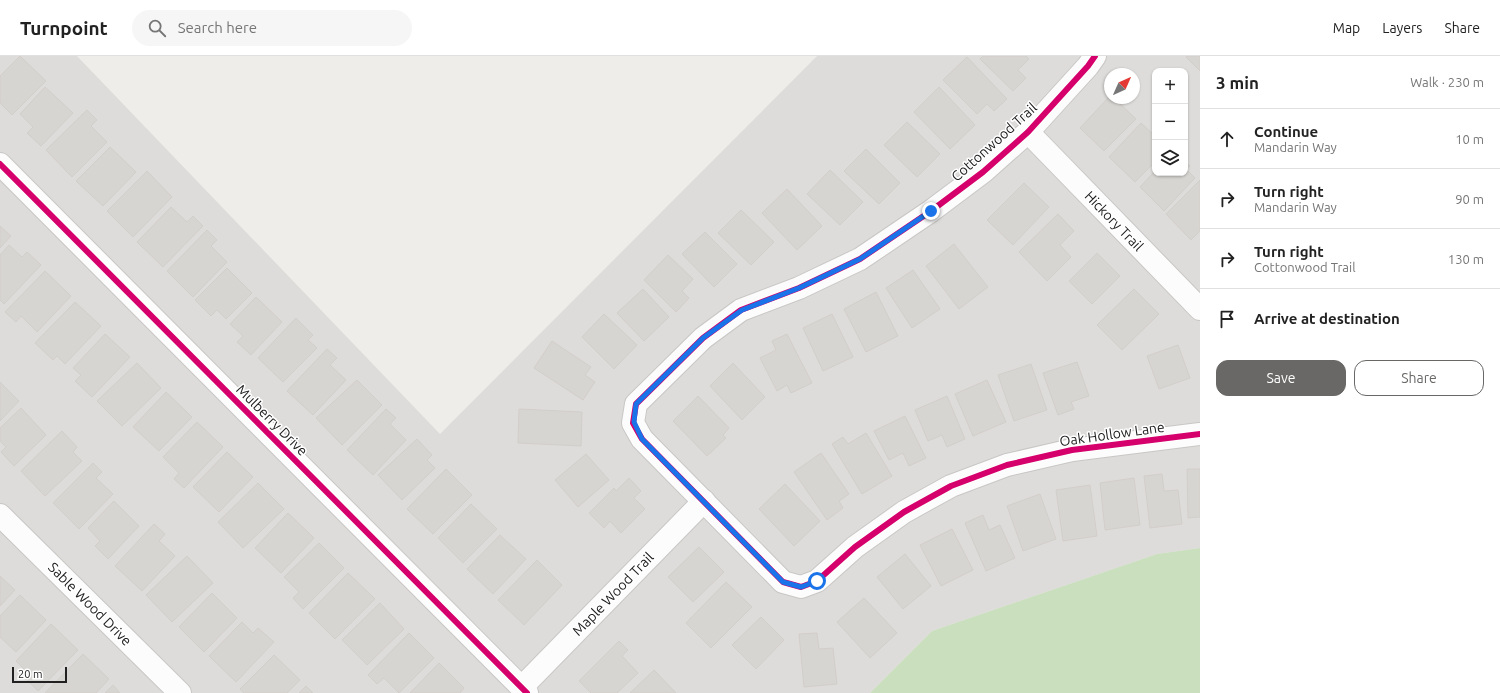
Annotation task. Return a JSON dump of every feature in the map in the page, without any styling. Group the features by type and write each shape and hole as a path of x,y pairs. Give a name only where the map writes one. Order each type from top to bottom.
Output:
{"street":[{"name":"Cottonwood Trail","path":"704,501 642,439 634,422 636,404 703,338 742,310 799,288 860,259 931,211 983,172 1028,132 1088,66 1095,56"},
{"name":"Hickory Trail","path":"1028,132 1200,309"},
{"name":"Mulberry Drive","path":"0,164 525,690"},
{"name":"Oak Hollow Lane","path":"704,501 783,582 801,587 817,581 855,547 904,512 958,484 1007,465 1072,450 1200,434"},
{"name":"Maple Wood Trail","path":"525,690 704,501"},
{"name":"Sable Wood Drive","path":"0,515 180,693"}],"shaded area":[{"path":"0,56 77,56 440,434 817,56 1200,56 1200,548 1157,554 932,631 870,693 0,693"}],"green space":[{"path":"1200,548 1200,693 870,693 932,631 1157,554"}],"building":[{"path":"20,56 46,81 12,115 0,103 0,76"},
{"path":"983,56 1026,56 1029,59 1018,70 1026,78 1013,91 980,59"},
{"path":"1200,56 1200,71 1186,57"},
{"path":"967,57 1007,99 994,111 987,104 977,114 943,80"},
{"path":"45,87 73,113 41,146 27,133 33,127 20,114"},
{"path":"939,87 975,125 950,149 914,112"},
{"path":"1104,102 1104,104 1120,104 1136,119 1104,151 1080,128"},
{"path":"87,110 97,120 91,126 107,142 72,177 46,150"},
{"path":"907,122 940,154 917,177 884,145"},
{"path":"1141,123 1152,133 1152,165 1135,182 1109,157"},
{"path":"110,147 136,172 103,206 76,181"},
{"path":"866,149 900,183 879,204 844,171"},
{"path":"830,170 863,202 840,225 807,194"},
{"path":"147,171 172,197 133,237 107,211"},
{"path":"1188,171 1195,178 1164,211 1140,187 1152,174 1152,176 1188,176"},
{"path":"1200,180 1200,231 1191,240 1166,214"},
{"path":"1024,183 1049,207 1013,245 987,220"},
{"path":"787,189 822,226 797,250 762,213"},
{"path":"171,207 187,222 193,216 203,226 163,267 137,242"},
{"path":"741,210 774,242 751,265 718,233"},
{"path":"1058,214 1074,231 1060,245 1071,257 1047,281 1019,252"},
{"path":"0,226 11,236 0,248"},
{"path":"207,230 217,240 211,246 227,262 193,297 167,271"},
{"path":"705,232 737,264 714,287 682,254"},
{"path":"954,244 988,287 959,309 926,266"},
{"path":"9,245 22,257 27,252 41,265 4,304 0,300 0,255"},
{"path":"1097,253 1120,276 1092,304 1069,281"},
{"path":"668,255 693,279 682,291 689,298 676,312 644,280"},
{"path":"227,268 252,293 226,319 217,310 211,316 195,300"},
{"path":"913,270 940,309 912,328 886,288"},
{"path":"45,271 71,296 37,332 21,316 16,322 5,312"},
{"path":"643,289 669,317 644,341 617,313"},
{"path":"1134,289 1159,314 1122,350 1097,325"},
{"path":"876,292 898,336 866,352 844,309"},
{"path":"256,297 282,322 251,355 237,342 243,336 230,324"},
{"path":"75,302 101,326 65,364 57,356 53,360 35,343"},
{"path":"604,314 637,345 614,369 582,337"},
{"path":"832,314 853,357 823,371 803,328"},
{"path":"296,318 313,335 308,340 317,348 283,382 258,358"},
{"path":"105,334 130,357 92,397 75,381 81,375 73,368"},
{"path":"787,334 812,383 791,393 787,385 777,391 760,358 776,350 772,341"},
{"path":"552,341 591,367 585,375 595,382 583,400 534,368"},
{"path":"1178,345 1190,378 1159,389 1147,356"},
{"path":"327,349 337,358 330,365 346,380 313,415 287,391"},
{"path":"1077,362 1089,396 1071,402 1074,409 1058,415 1043,373"},
{"path":"137,363 161,388 122,426 97,401"},
{"path":"733,363 765,397 742,420 710,386"},
{"path":"1031,364 1047,410 1014,421 998,375"},
{"path":"357,380 382,405 342,445 316,418"},
{"path":"987,380 1006,422 973,436 955,394"},
{"path":"0,382 19,401 0,421"},
{"path":"166,392 192,417 159,451 133,427"},
{"path":"698,396 729,428 723,435 726,438 707,456 673,421"},
{"path":"947,396 965,439 947,447 942,435 928,441 915,410"},
{"path":"21,408 46,435 14,466 1,452 6,447 0,441 0,428"},
{"path":"386,409 396,418 390,424 406,440 373,475 347,450"},
{"path":"519,409 582,412 581,446 518,443"},
{"path":"905,416 926,458 909,466 903,453 889,460 874,431"},
{"path":"197,422 223,447 184,488 174,479 179,473 163,457"},
{"path":"62,431 77,447 73,452 82,461 45,496 21,471"},
{"path":"866,433 892,476 862,494 832,444 843,437 848,444"},
{"path":"417,439 432,455 427,460 435,468 402,500 378,475"},
{"path":"227,452 253,477 219,512 193,487"},
{"path":"821,453 849,494 839,501 843,508 827,520 794,472"},
{"path":"586,454 609,480 578,507 555,480"},
{"path":"93,463 102,472 96,478 113,494 79,529 53,503"},
{"path":"446,469 472,495 433,534 407,509"},
{"path":"1187,469 1200,469 1200,517 1188,518"},
{"path":"1162,474 1164,491 1178,490 1182,524 1150,528 1144,476"},
{"path":"629,478 641,491 634,498 645,509 621,533 610,521 604,528 589,513 614,488 616,491"},
{"path":"1134,478 1140,525 1105,530 1100,483"},
{"path":"258,483 284,509 243,548 218,522"},
{"path":"785,484 820,521 794,546 759,509"},
{"path":"1090,485 1097,536 1063,541 1056,490"},
{"path":"1040,494 1056,539 1023,551 1007,506"},
{"path":"114,501 139,526 108,559 95,546 100,541 88,528"},
{"path":"471,504 497,529 463,563 438,538"},
{"path":"288,513 314,538 281,573 255,548"},
{"path":"983,515 989,530 1000,525 1015,558 986,571 965,523"},
{"path":"154,524 165,534 159,541 175,556 142,591 115,566"},
{"path":"952,529 973,570 941,586 920,545"},
{"path":"500,535 526,559 493,594 467,569"},
{"path":"319,543 344,568 303,609 293,598 299,592 284,577"},
{"path":"699,547 724,572 693,602 668,577"},
{"path":"905,554 931,586 903,609 877,577"},
{"path":"187,556 213,583 172,622 146,595"},
{"path":"537,560 562,585 524,625 498,600"},
{"path":"348,573 375,599 335,639 309,613"},
{"path":"0,576 15,590 0,606"},
{"path":"726,582 752,607 711,648 686,623"},
{"path":"212,593 237,618 204,652 179,627"},
{"path":"20,595 46,620 16,652 0,637 0,616"},
{"path":"864,598 897,633 870,658 837,622"},
{"path":"380,603 404,629 367,665 342,640"},
{"path":"761,617 784,640 756,669 732,645"},
{"path":"242,622 253,633 258,628 274,642 236,682 209,656"},
{"path":"51,624 78,650 38,691 20,673 24,669 16,661"},
{"path":"409,633 434,658 399,693 384,678 377,684 368,675"},
{"path":"817,633 819,649 833,648 837,684 804,687 799,634"},
{"path":"619,641 628,650 622,656 638,673 617,693 591,693 579,681"},
{"path":"83,654 109,679 96,693 45,693"},
{"path":"274,655 300,680 287,693 244,693 240,689"},
{"path":"439,663 464,688 460,693 410,693"},
{"path":"654,670 676,693 630,693"},
{"path":"113,685 120,693 105,693"},
{"path":"306,686 313,693 299,693"}],"cycle path":[{"path":"1095,56 1088,66 1028,132 983,172 931,211 860,259 799,288 741,310 703,338 636,404 633,423 642,439 783,582 801,587 817,581 855,547 904,512 951,486 1007,465 1072,450 1200,434"},
{"path":"0,164 527,693"}],"route":[{"path":"817,581 801,587 783,582 642,439 634,422 636,404 703,338 742,310 799,288 860,259 931,211"}]}
